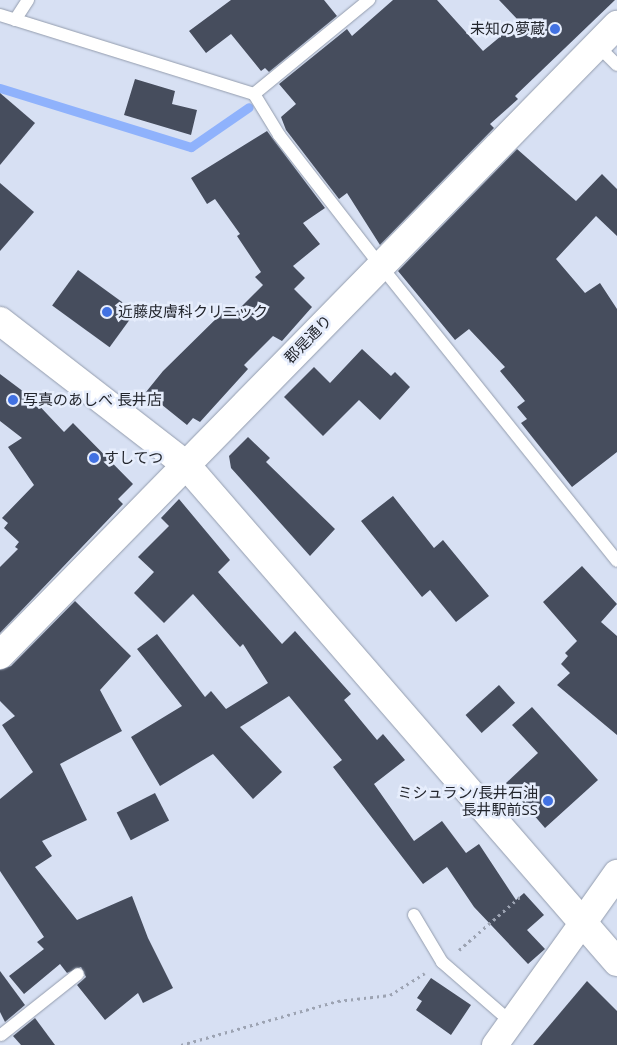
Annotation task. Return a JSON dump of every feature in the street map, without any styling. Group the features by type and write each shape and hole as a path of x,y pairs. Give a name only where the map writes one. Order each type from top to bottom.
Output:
{"street":[{"name":"郡是通り","path":"0,655 617,25"},
{"path":"0,321 186,465 617,962"},
{"path":"495,1045 617,874"}],"lane":[{"path":"15,20 28,0"},
{"path":"254,94 369,0"},
{"path":"0,15 254,94 279,135 380,265 617,561"},
{"path":"597,45 617,65"},
{"path":"414,915 442,962 511,1022"},
{"path":"1,1035 78,974"}],"path":[{"path":"451,956 543,876"},
{"path":"181,1045 338,1001 390,995 429,970"}],"building":[{"path":"231,0 324,0 337,16 269,72 265,68 261,71 231,34 206,53 189,31"},
{"path":"393,0 437,0 483,51 519,21 499,0 615,0 515,96 518,99 490,124 494,128 380,245 347,193 339,199 286,130 281,117 296,104 279,84 347,29 352,36"},
{"path":"135,79 175,91 172,104 197,110 191,135 124,115"},
{"path":"0,93 35,123 0,165"},
{"path":"267,131 325,208 303,223 320,244 293,266 305,278 294,289 312,307 282,341 273,336 244,365 248,369 200,422 193,418 187,425 146,392 163,371 227,308 234,314 263,285 255,277 261,272 237,236 240,234 215,199 207,204 191,178"},
{"path":"517,149 576,201 602,174 617,189 617,236 596,216 556,259 585,293 600,283 617,309 617,452 572,487 521,423 527,419 517,407 525,401 500,371 505,367 469,329 455,340 398,271"},
{"path":"0,183 34,212 0,251"},
{"path":"78,270 135,312 110,347 52,306"},
{"path":"362,349 391,376 395,372 410,387 380,420 359,400 323,436 284,397 314,367 330,383"},
{"path":"0,374 32,398 64,432 73,423 133,484 118,499 123,504 0,633 0,567 18,549 15,547 19,542 4,528 8,523 2,518 34,485 8,447 22,438 0,421"},
{"path":"248,437 270,458 266,462 335,529 310,556 231,468 229,456"},
{"path":"393,496 434,548 443,540 489,596 456,622 430,590 422,597 361,521"},
{"path":"179,499 230,560 218,572 282,644 295,631 351,694 344,700 377,740 383,734 405,760 374,784 414,841 442,821 466,853 479,844 516,900 524,893 544,915 527,930 545,949 528,964 474,907 447,867 423,884 333,767 342,760 289,696 240,727 282,772 253,799 213,754 160,786 131,737 182,706 137,649 157,634 205,697 211,691 226,709 268,683 243,644 240,647 193,594 164,623 134,593 154,572 138,557 169,526 161,518"},
{"path":"582,566 617,604 601,622 617,636 617,735 557,685 570,673 561,664 568,656 565,653 577,641 543,602"},
{"path":"75,601 131,656 100,690 122,731 60,764 87,820 42,841 52,856 35,867 77,920 132,896 148,938 173,988 143,1003 138,993 105,1020 77,985 86,977 81,967 67,973 60,964 24,994 9,976 44,949 37,942 44,937 0,871 0,799 33,772 2,725 15,716 0,701 0,670 11,666"},
{"path":"499,685 515,703 482,733 466,715"},
{"path":"532,707 598,780 545,828 506,783 538,753 512,725"},
{"path":"155,793 169,821 131,840 117,813"},
{"path":"0,971 25,1005 5,1022 0,1012"},
{"path":"431,978 471,1005 451,1035 416,1010 422,1001 417,998"},
{"path":"587,981 617,1011 617,1045 533,1045"},
{"path":"35,1018 55,1045 21,1045 13,1036"}],"waterway":[{"path":"0,88 191,147 249,107"}],"place":[{"name":"未知の夢蔵","path":"555,29"},
{"name":"近藤皮膚科クリニック","path":"107,312"},
{"name":"写真のあしべ 長井店","path":"13,400"},
{"name":"すしてつ","path":"94,458"},
{"name":"ミシュラン/長井石油 長井駅前SS","path":"548,801"}]}
